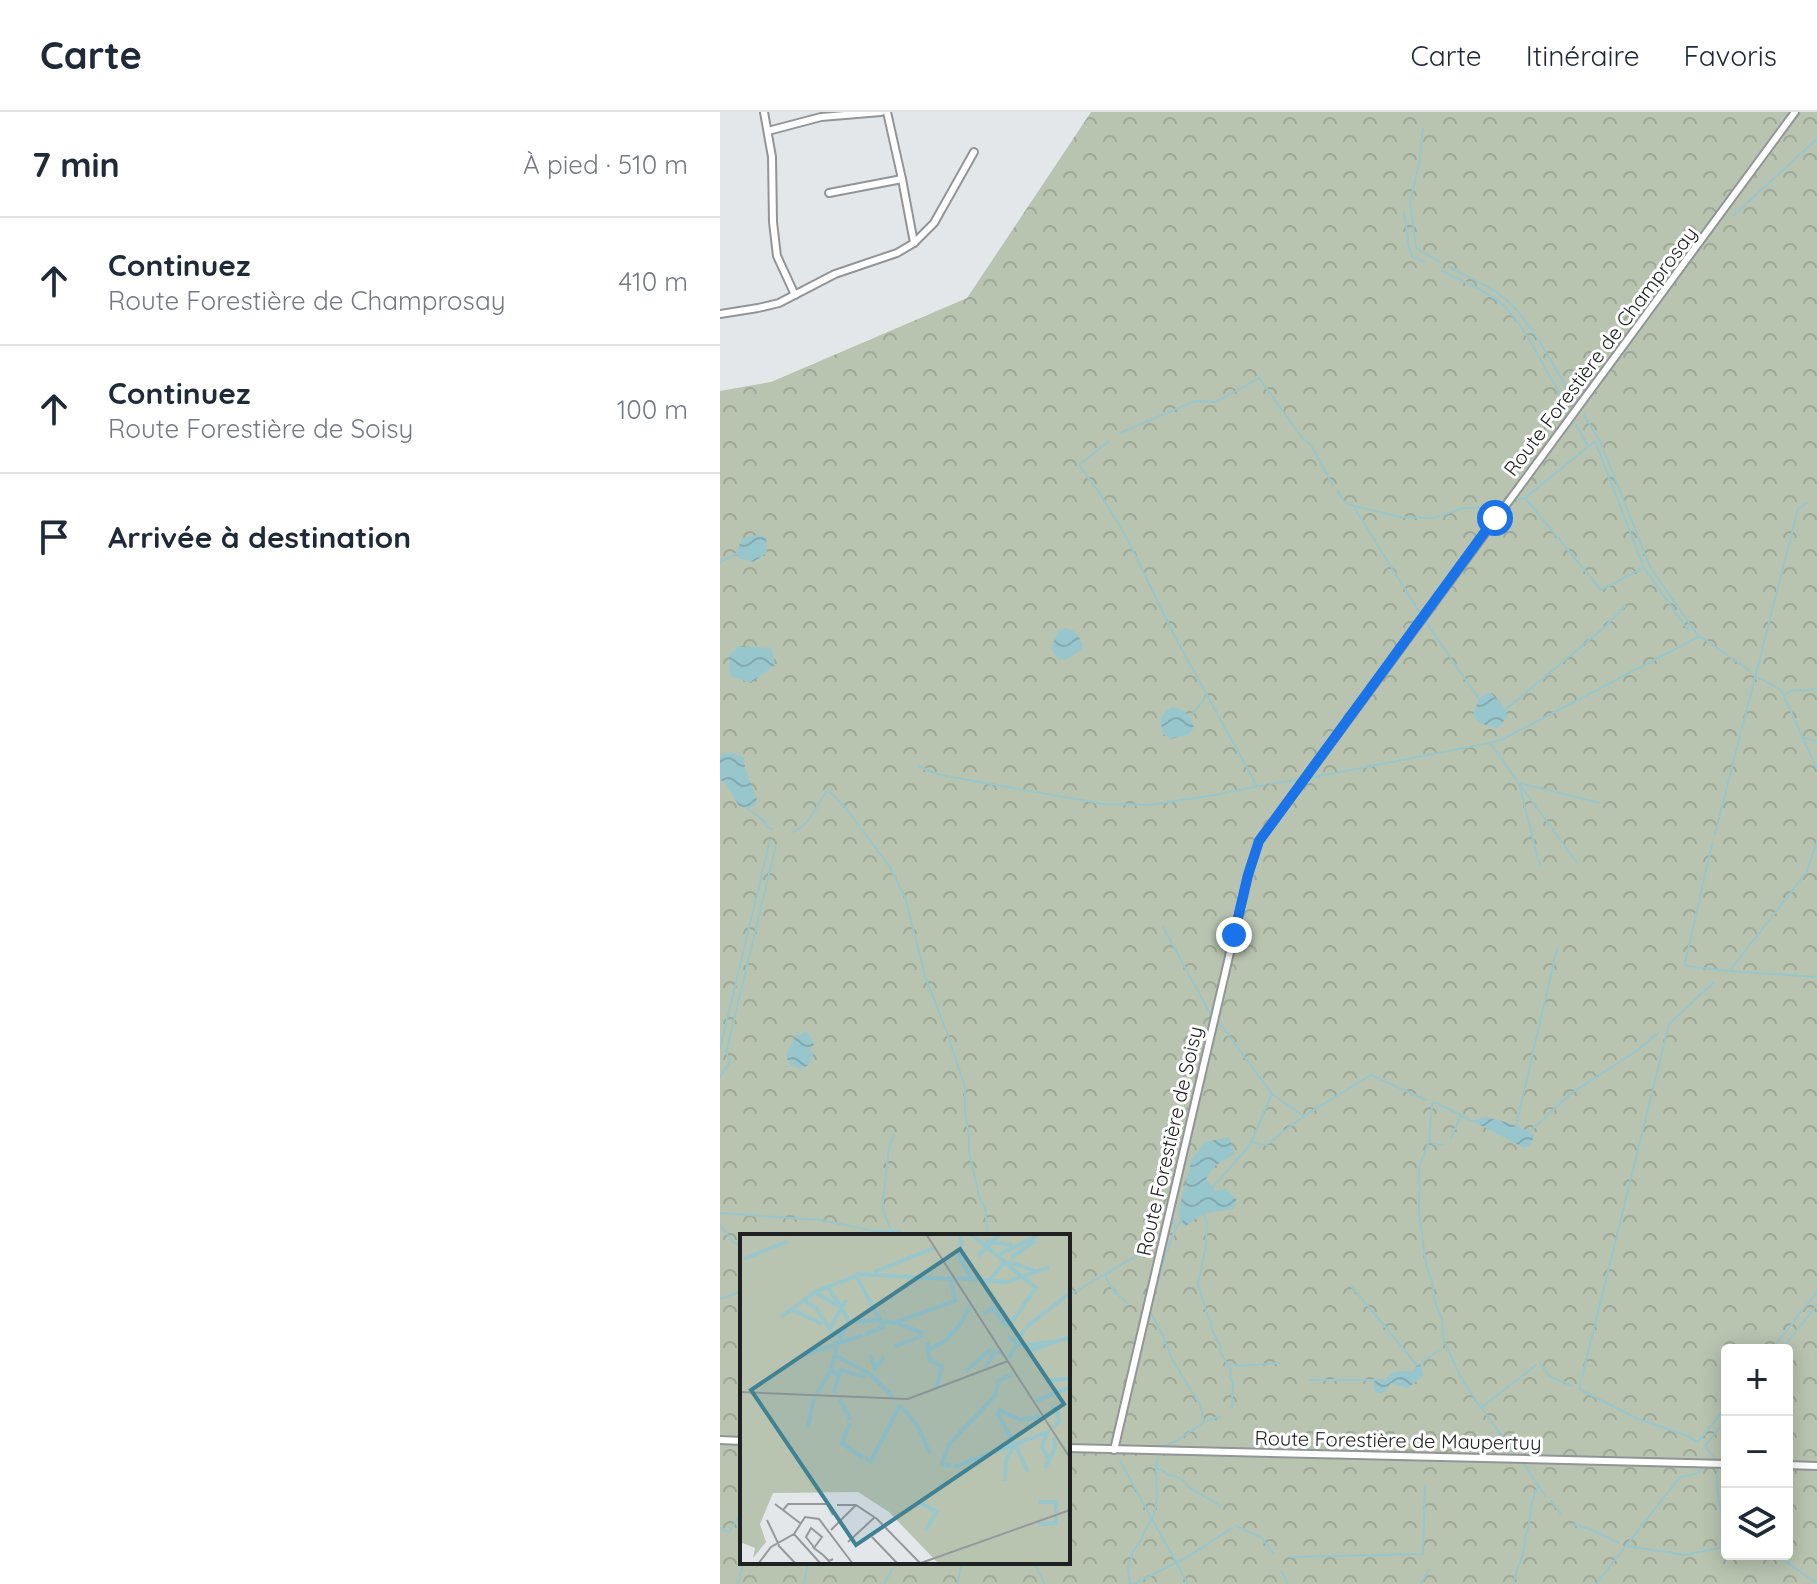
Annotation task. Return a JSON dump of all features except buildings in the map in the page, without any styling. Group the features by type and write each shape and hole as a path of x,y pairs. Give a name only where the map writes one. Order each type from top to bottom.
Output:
{"street":[{"path":"764,112 772,157 772,212 777,256 795,295"},
{"path":"768,131 821,117 884,112 902,179 914,243"},
{"name":"Route Forestière de Champrosay","path":"1259,841 1795,112"},
{"path":"720,314 769,306 835,274 897,253 914,243 934,223 974,152"},
{"path":"829,193 902,179"},
{"name":"Route Forestière de Soisy","path":"1114,1450 1248,875 1259,841"},
{"path":"720,1440 740,1441"},
{"name":"Route Forestière de Maupertuy","path":"1070,1448 1721,1464"},
{"path":"1793,1465 1817,1466"}],"green space":[{"path":"1091,112 1817,112 1817,1584 720,1584 720,391 771,382 967,298"}],"water":[{"path":"766,537 767,553 753,562 739,558 736,554 742,538"},
{"path":"1063,628 1076,633 1083,645 1081,650 1065,660 1059,659 1051,649 1057,633"},
{"path":"739,646 772,648 775,665 751,683 730,676 729,655"},
{"path":"1489,692 1501,702 1508,716 1498,728 1479,723 1473,715 1479,699"},
{"path":"1173,707 1187,714 1194,728 1187,735 1170,739 1163,734 1160,719"},
{"path":"731,752 744,758 757,800 748,809 739,806 720,780 720,755"},
{"path":"806,1031 814,1045 809,1049 813,1057 810,1064 800,1069 789,1064 786,1055 795,1040 794,1034 800,1035"},
{"path":"1485,1117 1529,1132 1534,1136 1530,1145 1524,1148 1472,1121"},
{"path":"1229,1137 1235,1154 1216,1165 1206,1179 1215,1191 1227,1189 1237,1200 1233,1209 1203,1214 1184,1227 1178,1213 1192,1159 1205,1142"},
{"path":"1420,1364 1423,1374 1407,1388 1391,1383 1382,1394 1375,1392 1373,1383 1377,1379 1385,1380 1397,1371 1412,1371"}],"waterway":[{"path":"1423,128 1410,202 1416,248 1440,262"},
{"path":"1734,215 1817,139"},
{"path":"1404,212 1412,256 1425,262"},
{"path":"1449,267 1488,287 1519,312 1575,402"},
{"path":"1442,271 1481,290 1511,313 1561,396"},
{"path":"1120,433 1195,401 1216,402 1259,378 1303,439 1311,445 1333,485"},
{"path":"1583,414 1600,441 1650,567 1697,634 1750,671"},
{"path":"1573,420 1588,446"},
{"path":"1109,441 1079,465 1127,538 1175,637 1257,786"},
{"path":"1514,500 1525,498 1595,441 1644,568 1688,630"},
{"path":"1338,491 1350,505 1401,517 1434,518 1463,508 1502,503"},
{"path":"1526,499 1601,590 1643,568"},
{"path":"1715,834 1798,509 1807,503"},
{"path":"1355,509 1420,613"},
{"path":"720,562 736,554"},
{"path":"1505,710 1606,626 1625,606"},
{"path":"1425,621 1479,699"},
{"path":"1309,778 1503,739 1700,636"},
{"path":"1756,676 1781,690 1817,769"},
{"path":"1784,696 1790,691 1817,689"},
{"path":"1191,716 1207,695"},
{"path":"1803,737 1817,742"},
{"path":"1491,744 1517,781"},
{"path":"918,766 940,775 1104,804 1150,805 1265,785"},
{"path":"1269,784 1298,780"},
{"path":"1540,866 1519,783 1600,803"},
{"path":"1521,786 1577,863"},
{"path":"793,832 813,814 827,791 830,792 889,866 905,897 926,979 965,1087 969,1153 985,1208 988,1234"},
{"path":"748,809 772,829"},
{"path":"720,1049 770,840"},
{"path":"1731,969 1806,873 1817,842"},
{"path":"1712,844 1686,966 1817,977"},
{"path":"720,1078 730,1061 726,1053 776,845"},
{"path":"1223,994 1251,878"},
{"path":"1163,927 1211,1015"},
{"path":"1516,1126 1557,949"},
{"path":"1713,983 1669,1024 1579,1389 1638,1419 1698,1442 1721,1413"},
{"path":"1218,1021 1272,1094 1304,1116 1371,1075 1426,1100"},
{"path":"1529,1132 1573,1092 1635,1052 1658,1033"},
{"path":"1175,1227 1172,1216 1211,1047"},
{"path":"1211,1189 1250,1145 1272,1094"},
{"path":"1472,1121 1432,1103 1429,1141 1419,1168 1419,1212 1426,1265 1442,1319 1443,1338 1459,1374 1517,1456"},
{"path":"1253,1142 1266,1145 1304,1116"},
{"path":"1451,1138 1460,1117"},
{"path":"891,1231 883,1201 889,1147 894,1135"},
{"path":"1429,1141 1443,1145"},
{"path":"720,1213 821,1220 874,1231 901,1231 903,1234"},
{"path":"1203,1214 1207,1222 1206,1245 1198,1284 1220,1352 1231,1370 1232,1408"},
{"path":"1163,1447 1204,1422 1200,1405 1172,1359 1150,1311 1167,1251 1182,1220"},
{"path":"720,1225 740,1248"},
{"path":"1070,1295 1146,1250"},
{"path":"1105,1274 1111,1286 1127,1303"},
{"path":"1352,1287 1417,1365"},
{"path":"720,1299 740,1292"},
{"path":"1776,1344 1817,1292"},
{"path":"1786,1344 1817,1305"},
{"path":"1420,1364 1439,1350"},
{"path":"1229,1364 1279,1363"},
{"path":"1540,1363 1549,1376 1572,1386"},
{"path":"1481,1408 1536,1365"},
{"path":"1310,1380 1376,1380"},
{"path":"1207,1421 1221,1417"},
{"path":"1715,1459 1705,1446 1721,1426"},
{"path":"1130,1584 1128,1568 1133,1552 1154,1514 1158,1454"},
{"path":"1120,1461 1188,1584"},
{"path":"1522,1462 1545,1495"},
{"path":"1596,1584 1680,1477 1695,1474 1705,1467 1718,1467 1721,1510"},
{"path":"1158,1469 1176,1476 1220,1508"},
{"path":"1514,1582 1533,1498 1539,1485"},
{"path":"1290,1557 1423,1554 1425,1486"},
{"path":"1551,1501 1561,1514"},
{"path":"720,1528 729,1532 740,1515"},
{"path":"1571,1524 1619,1543"},
{"path":"1236,1526 1262,1538 1274,1554"},
{"path":"1134,1584 1189,1556 1232,1528"},
{"path":"1627,1546 1685,1555 1721,1548"},
{"path":"1783,1560 1817,1583"},
{"path":"738,1584 743,1564"},
{"path":"804,1584 808,1564"},
{"path":"949,1564 958,1565"},
{"path":"1034,1564 1045,1584"},
{"path":"958,1584 961,1565"},
{"path":"884,1584 892,1569"},
{"path":"1421,1584 1429,1569"},
{"path":"1281,1571 1287,1584"}],"route":[{"path":"1234,935 1259,841 1495,518"}]}
